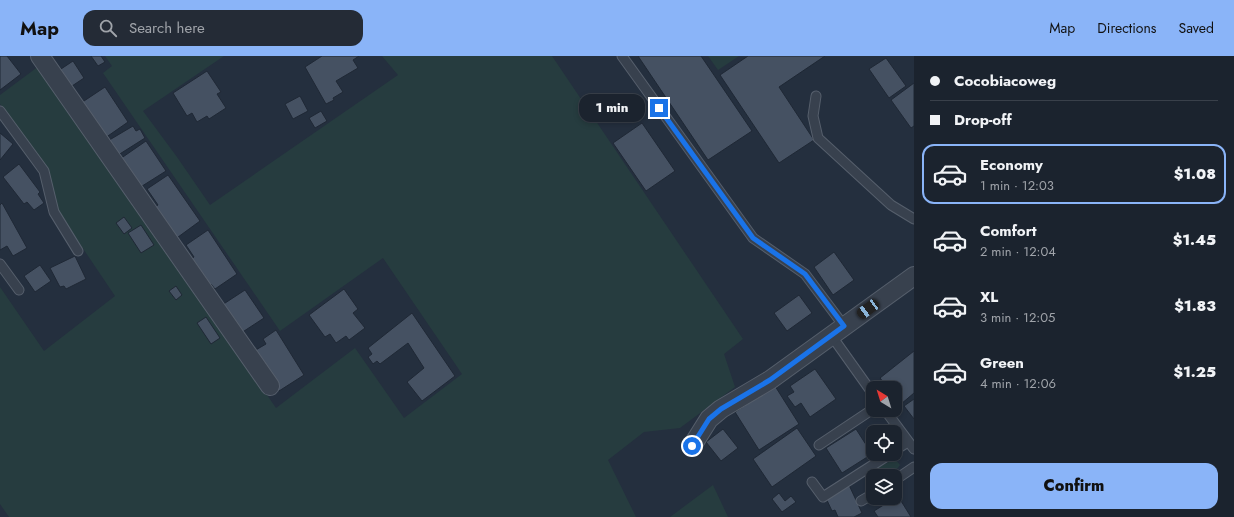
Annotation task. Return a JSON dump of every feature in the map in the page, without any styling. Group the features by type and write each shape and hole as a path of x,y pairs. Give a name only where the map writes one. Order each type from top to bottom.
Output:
{"street":[{"path":"40,56 270,386"},
{"path":"692,446 709,419 721,409 770,380 838,331 911,285"}],"lane":[{"path":"622,56 753,238 805,274 866,381"},
{"path":"816,96 813,116 818,138 891,205 914,219"},
{"path":"0,111 44,171 54,212 78,251"},
{"path":"0,264 19,290"},
{"path":"819,445 866,415"},
{"path":"890,417 914,449"},
{"path":"902,446 908,442"},
{"path":"812,482 823,497 879,461"},
{"path":"902,476 914,468"},
{"path":"861,501 866,498"}],"green space":[{"path":"105,56 224,56 143,111 210,205 398,75 382,56 552,56 743,339 724,354 735,387 680,428 644,432 608,460 636,517 9,517 0,504 0,287 44,351 115,296 57,210 48,171 0,104 0,95 39,66 276,408 355,348 404,418 462,374 383,258 280,331 103,73 112,66"},
{"path":"708,56 739,56 718,70"},
{"path":"891,461 897,461 900,465 897,469 875,469"},
{"path":"713,485 728,517 670,517"}],"building":[{"path":"0,56 7,56 21,74 0,90"},
{"path":"91,56 101,56 105,62 98,66"},
{"path":"322,56 359,56 353,60 358,68 336,81 343,92 333,98 334,100 326,104 305,67"},
{"path":"638,56 701,56 752,131 708,160"},
{"path":"748,56 825,56 779,87 814,140 779,163 720,75"},
{"path":"886,58 906,86 889,98 869,69"},
{"path":"73,61 84,78 69,88 58,71"},
{"path":"207,71 221,92 217,94 226,108 209,119 207,116 197,122 192,113 187,116 173,93"},
{"path":"914,83 914,126 911,128 891,100"},
{"path":"105,87 128,122 105,138 81,103"},
{"path":"300,96 308,111 293,119 285,104"},
{"path":"321,111 327,121 315,128 309,118"},
{"path":"642,123 675,171 646,191 613,143"},
{"path":"133,126 136,131 140,129 145,138 115,157 106,142"},
{"path":"0,133 13,144 0,160"},
{"path":"146,141 166,171 139,188 120,159"},
{"path":"19,164 40,192 38,194 44,203 34,210 27,202 24,204 3,177"},
{"path":"168,175 200,221 174,240 152,209 158,205 147,189"},
{"path":"2,203 27,248 13,256 7,246 0,250 0,205"},
{"path":"124,217 132,228 124,234 116,223"},
{"path":"141,225 154,245 141,253 128,233"},
{"path":"208,230 237,274 215,289 211,284 206,288 188,261 194,257 186,245"},
{"path":"834,252 854,280 833,295 814,267"},
{"path":"75,256 86,279 66,289 64,286 60,287 50,268"},
{"path":"40,265 51,281 35,292 24,276"},
{"path":"176,286 182,295 176,300 169,291"},
{"path":"344,289 358,309 353,313 365,328 349,340 346,336 336,343 330,334 325,337 309,315"},
{"path":"245,290 264,318 238,335 219,307"},
{"path":"799,295 812,313 787,331 774,313"},
{"path":"412,313 455,376 422,401 407,382 424,368 408,343 380,364 377,361 373,364 368,357 372,354 368,348"},
{"path":"206,317 220,338 211,344 197,323"},
{"path":"276,330 304,375 279,391 254,351 266,344 263,339"},
{"path":"914,351 914,393 902,403 902,381 882,381 880,378"},
{"path":"815,369 836,399 810,417 801,403 795,407 787,396 794,392 790,386"},
{"path":"775,386 799,424 759,450 735,412"},
{"path":"914,399 914,419 904,406"},
{"path":"797,428 816,456 772,487 753,459"},
{"path":"723,429 738,448 721,461 706,442"},
{"path":"856,429 866,445 866,458 842,473 826,448"},
{"path":"849,485 862,513 854,517 838,517 835,510 832,511 825,496"},
{"path":"779,493 785,501 791,496 796,502 782,512 772,499"},
{"path":"902,502 911,517 878,517 874,511 884,505 902,505"}],"route":[{"path":"659,108 753,238 805,274 844,326 770,380 721,409 709,419 692,446"}]}
